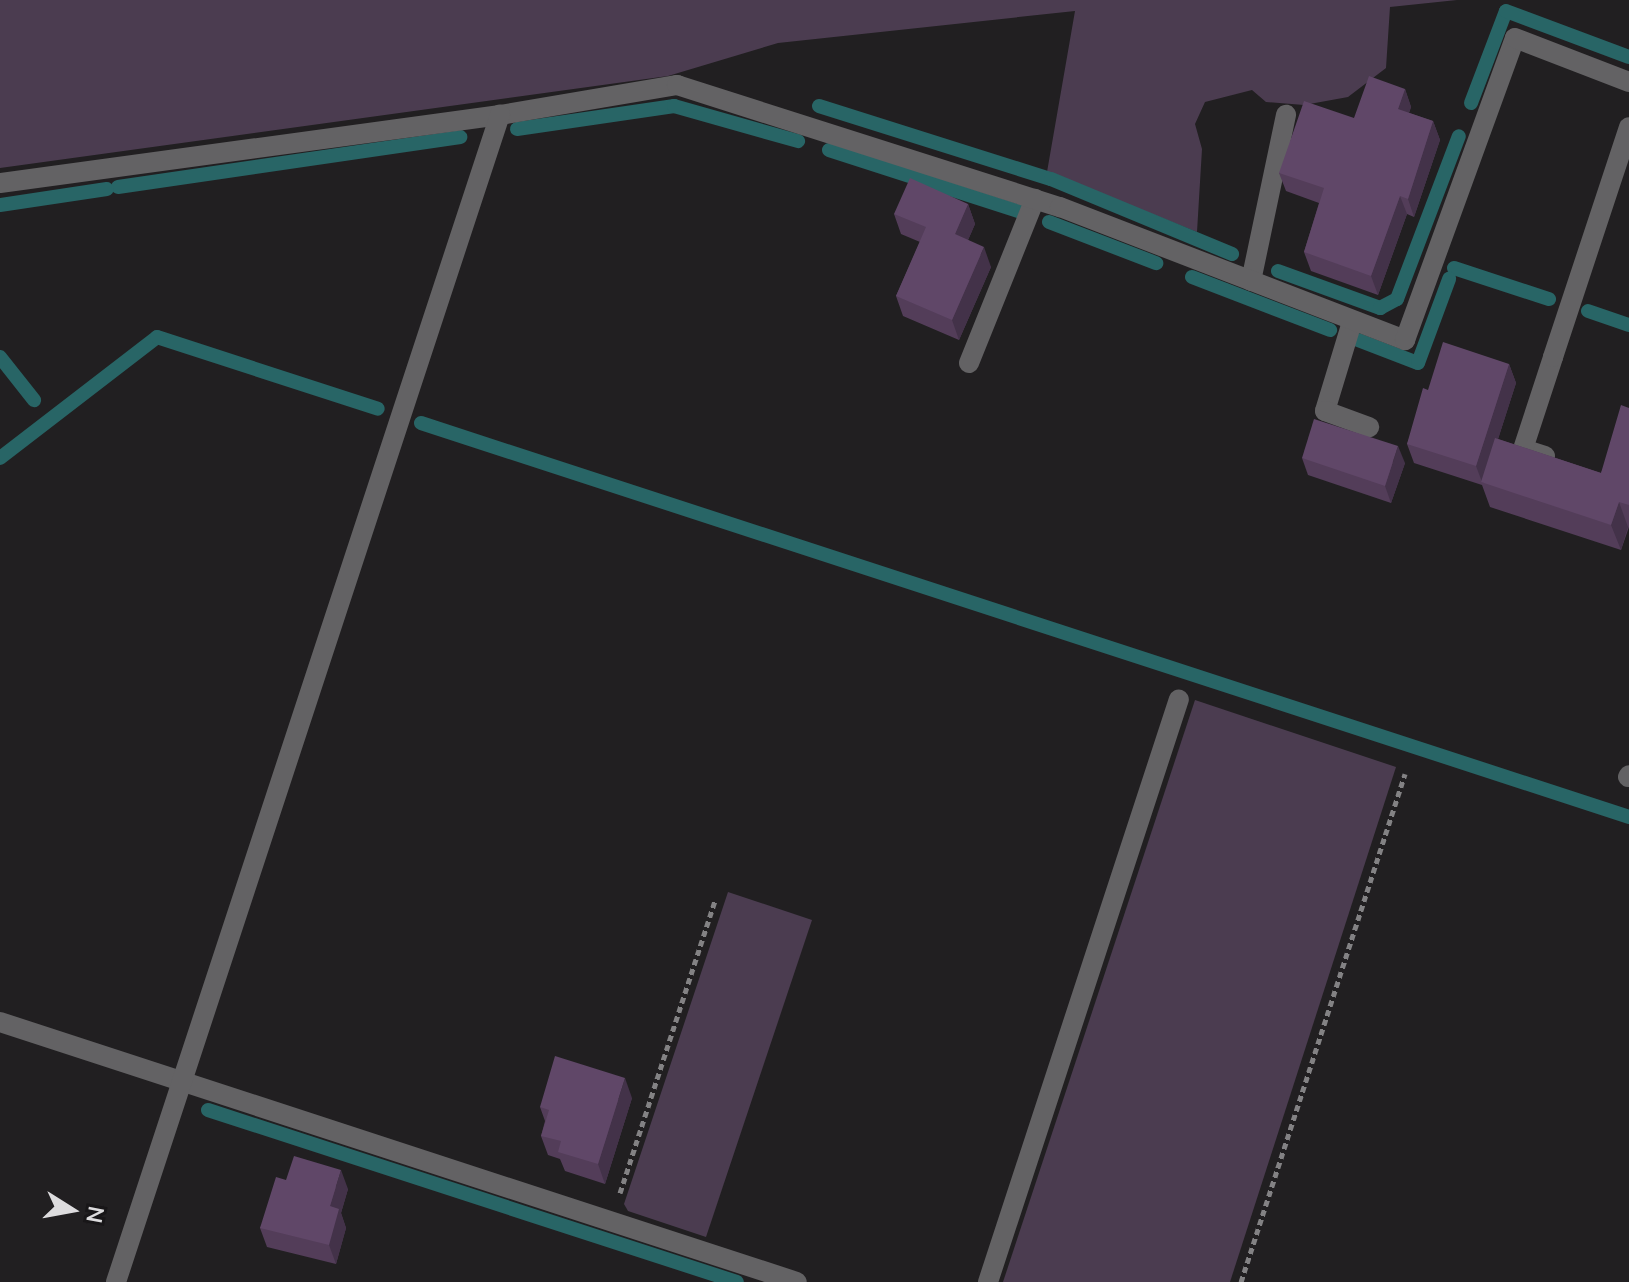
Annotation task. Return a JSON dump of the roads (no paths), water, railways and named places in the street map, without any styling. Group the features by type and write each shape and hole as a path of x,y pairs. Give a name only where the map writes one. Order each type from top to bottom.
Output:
{"street":[{"path":"0,183 500,115 677,85 1035,199 1405,340 1515,38 1629,82"},
{"path":"116,1282 500,115"},
{"path":"1251,281 1286,115"},
{"path":"1567,463 1523,449 1629,127"},
{"path":"969,363 1035,199"},
{"path":"1352,322 1325,411 1369,427"},
{"path":"988,1282 1179,699"},
{"path":"0,1022 797,1282"}],"waterway":[{"path":"1471,103 1506,11 1629,57"},
{"path":"517,129 674,106 798,141"},
{"path":"819,106 1051,179 1232,254"},
{"path":"1278,271 1380,308 1397,299 1459,136"},
{"path":"118,187 460,137"},
{"path":"829,150 1018,211"},
{"path":"0,205 107,189"},
{"path":"1049,222 1156,263"},
{"path":"1454,268 1549,299"},
{"path":"1192,277 1330,330"},
{"path":"1358,340 1418,363 1449,279"},
{"path":"1588,311 1629,325"},
{"path":"0,458 157,337 378,409"},
{"path":"0,357 34,400"},
{"path":"421,423 1629,817"},
{"path":"208,1110 737,1282"}]}
